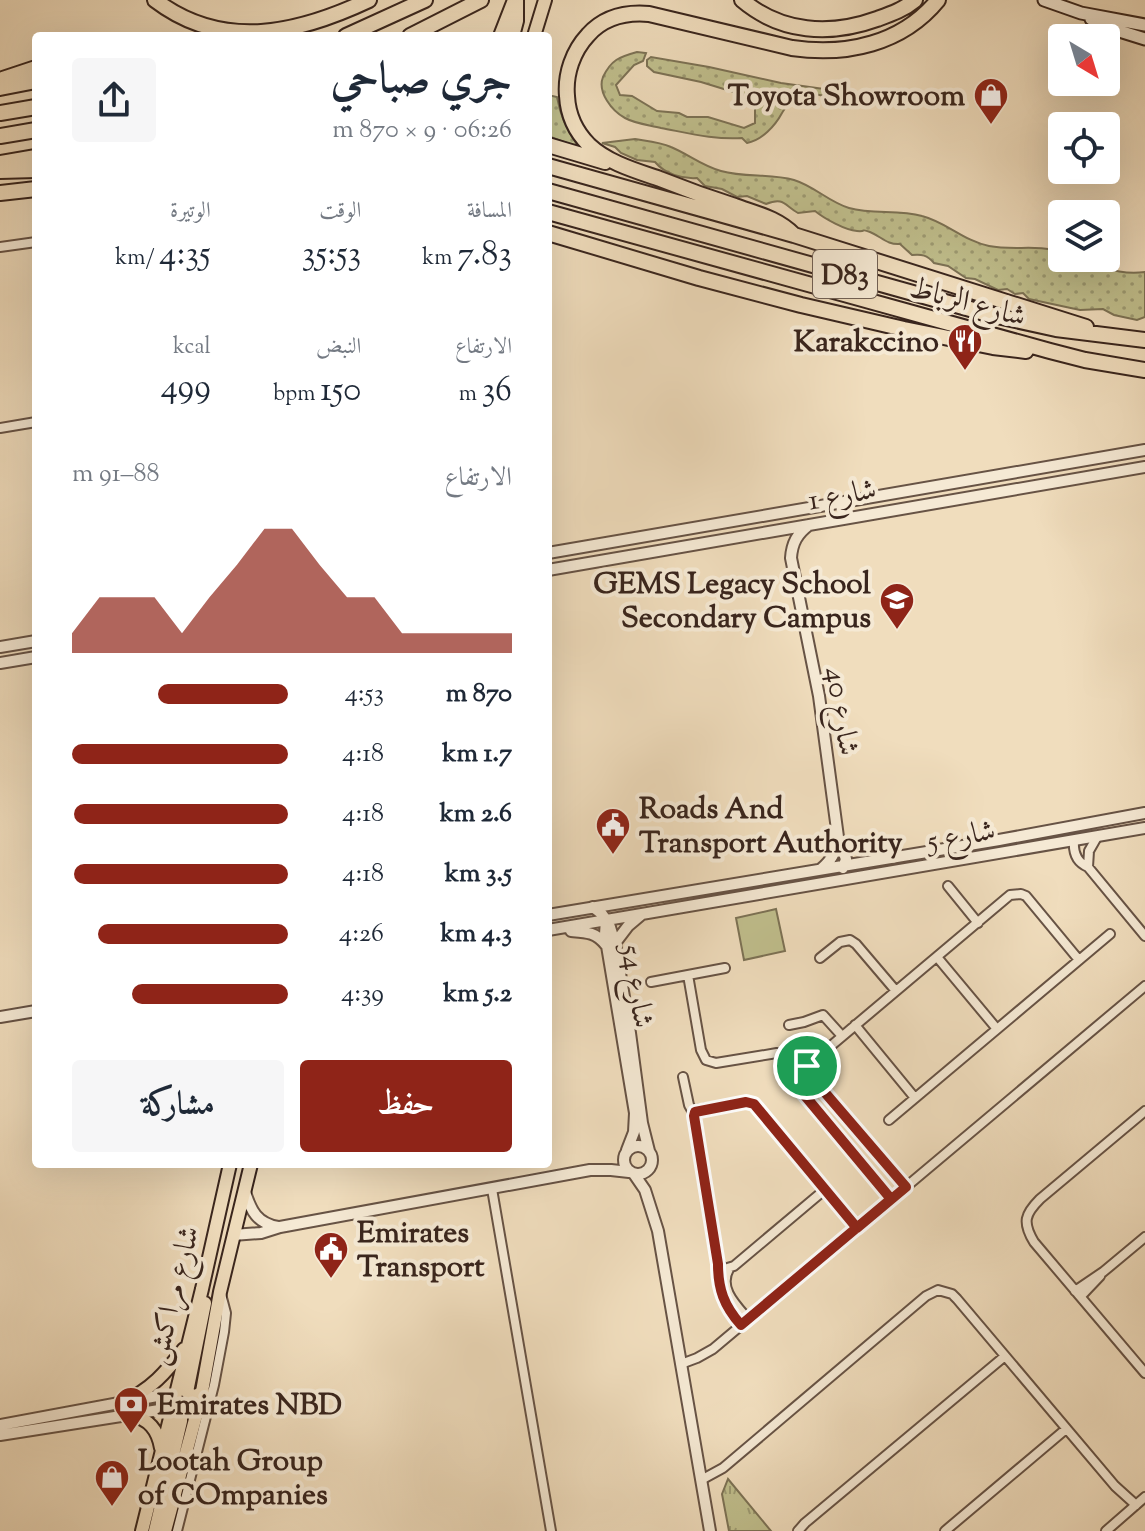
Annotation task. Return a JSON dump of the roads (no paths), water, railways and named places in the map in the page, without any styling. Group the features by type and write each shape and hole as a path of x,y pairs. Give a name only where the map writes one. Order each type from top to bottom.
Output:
{"highway":[{"path":"155,0 199,24 238,32"},
{"path":"273,32 329,18 369,0"},
{"path":"355,32 425,0"},
{"path":"418,32 481,0"},
{"path":"742,0 773,20 805,29 854,27 897,12 915,0"},
{"path":"884,17 903,0"},
{"path":"794,235 766,216 633,169 590,146 575,126 567,102 568,73 580,44 600,24 623,15 649,14 792,48 829,51 861,47 892,36 920,19 938,0"},
{"path":"0,80 32,69"},
{"path":"0,88 32,82"},
{"path":"6,112 32,108"},
{"path":"0,136 32,131"},
{"path":"552,146 633,169"},
{"path":"0,163 32,158"},
{"path":"552,167 794,235 1121,337"},
{"path":"0,171 32,170"},
{"path":"0,193 32,189"},
{"name":"شارع الرباط","path":"552,192 988,314 1056,329 1145,340"},
{"name":"شارع الرباط","path":"552,213 1050,351 1145,370"},
{"path":"552,234 801,305 993,347 1029,352 1050,351"},
{"path":"552,243 590,244"}],"main road":[{"path":"502,32 516,0"},
{"path":"514,32 516,0"},
{"path":"535,32 545,0"},
{"path":"1044,0 1145,39"},
{"path":"1081,13 1145,25"},
{"name":"شارع مراكش","path":"142,1531 175,1405 229,1168"},
{"name":"شارع مراكش","path":"165,1531 202,1394 220,1292 250,1168"},
{"path":"202,1289 205,1309 187,1392 195,1397 202,1394"},
{"path":"123,1402 155,1384 189,1343"},
{"path":"155,1531 181,1421 175,1405"},
{"path":"131,1415 155,1429 162,1450"}],"street":[{"path":"0,247 32,243"},
{"path":"0,428 32,423"},
{"path":"1041,484 1070,473 1134,462 1141,451"},
{"name":"شارع 1","path":"552,552 1141,451"},
{"name":"شارع 1","path":"552,569 1145,467"},
{"path":"769,515 776,518 784,529"},
{"path":"791,558 795,539 809,524"},
{"name":"شارع 40","path":"784,529 819,696 838,837 844,850 845,864"},
{"path":"0,647 32,642"},
{"path":"0,663 32,658"},
{"path":"1145,816 1086,831 1074,840 1077,859 1088,867 1145,936"},
{"name":"شارع 5","path":"552,914 1145,816"},
{"name":"شارع 5","path":"552,929 1145,828"},
{"path":"821,869 835,854 838,837"},
{"path":"1088,867 1089,851 1097,837"},
{"path":"743,897 757,890 826,878 841,870 845,864"},
{"path":"593,907 606,920 617,910 726,885"},
{"path":"948,886 978,923"},
{"path":"796,1085 807,1081 808,1070 842,1036 1010,895 1021,894 1030,900 1079,960"},
{"path":"562,928 589,932 611,944 641,915"},
{"name":"شارع 54","path":"606,920 630,1033 642,1123 649,1151"},
{"path":"889,1120 1110,934"},
{"path":"820,958 840,942 850,940 896,991"},
{"name":"شارع 54","path":"611,944 635,1113 634,1132 626,1151"},
{"path":"937,957 997,1029"},
{"path":"651,982 725,968"},
{"path":"688,975 701,1050 706,1060 716,1063 777,1053 790,1065"},
{"path":"681,1368 702,1360 1145,986"},
{"path":"0,1017 32,1012"},
{"path":"789,1025 823,1015 842,1036"},
{"path":"855,1025 915,1098"},
{"path":"891,1199 788,1079 790,1065 797,1062 808,1070 906,1187"},
{"path":"683,1077 694,1114 724,1302 729,1312 744,1322"},
{"path":"694,1114 697,1110 751,1103 822,1184 822,1192 729,1269 724,1279 725,1285 744,1322"},
{"path":"1143,1366 1034,1242 1026,1227 1026,1216 1040,1199 1145,1111"},
{"path":"233,1235 261,1233 590,1170 641,1174 652,1163 649,1151 640,1146 590,1170"},
{"path":"626,1151 623,1161 645,1190 658,1231 710,1531"},
{"path":"862,1163 872,1163 877,1152"},
{"path":"647,1171 658,1231"},
{"path":"492,1189 551,1531"},
{"path":"823,1189 828,1191 857,1228"},
{"path":"244,1190 251,1210 258,1218 266,1224 280,1227"},
{"path":"1078,1294 1145,1237"},
{"path":"718,1264 729,1269"},
{"path":"700,1475 716,1473 729,1463 926,1296 938,1290 952,1294 1133,1508"},
{"path":"177,1531 214,1385 224,1332 226,1313 220,1292"},
{"path":"798,1531 1005,1356"},
{"path":"0,1435 131,1415 175,1405 202,1394"},
{"path":"0,1425 157,1396 175,1405"},
{"path":"945,1531 1066,1429"},
{"path":"1106,1531 1145,1497"}],"place":[{"name":"Toyota Showroom","path":"991,126"},
{"name":"Karakccino","path":"965,372"},
{"name":"GEMS Legacy School Secondary Campus","path":"897,631"},
{"name":"Roads And Transport Authority","path":"613,856"},
{"name":"Emirates Transport","path":"331,1280"},
{"name":"Emirates NBD","path":"131,1435"},
{"name":"Lootah Group of COmpanies","path":"112,1508"}]}
